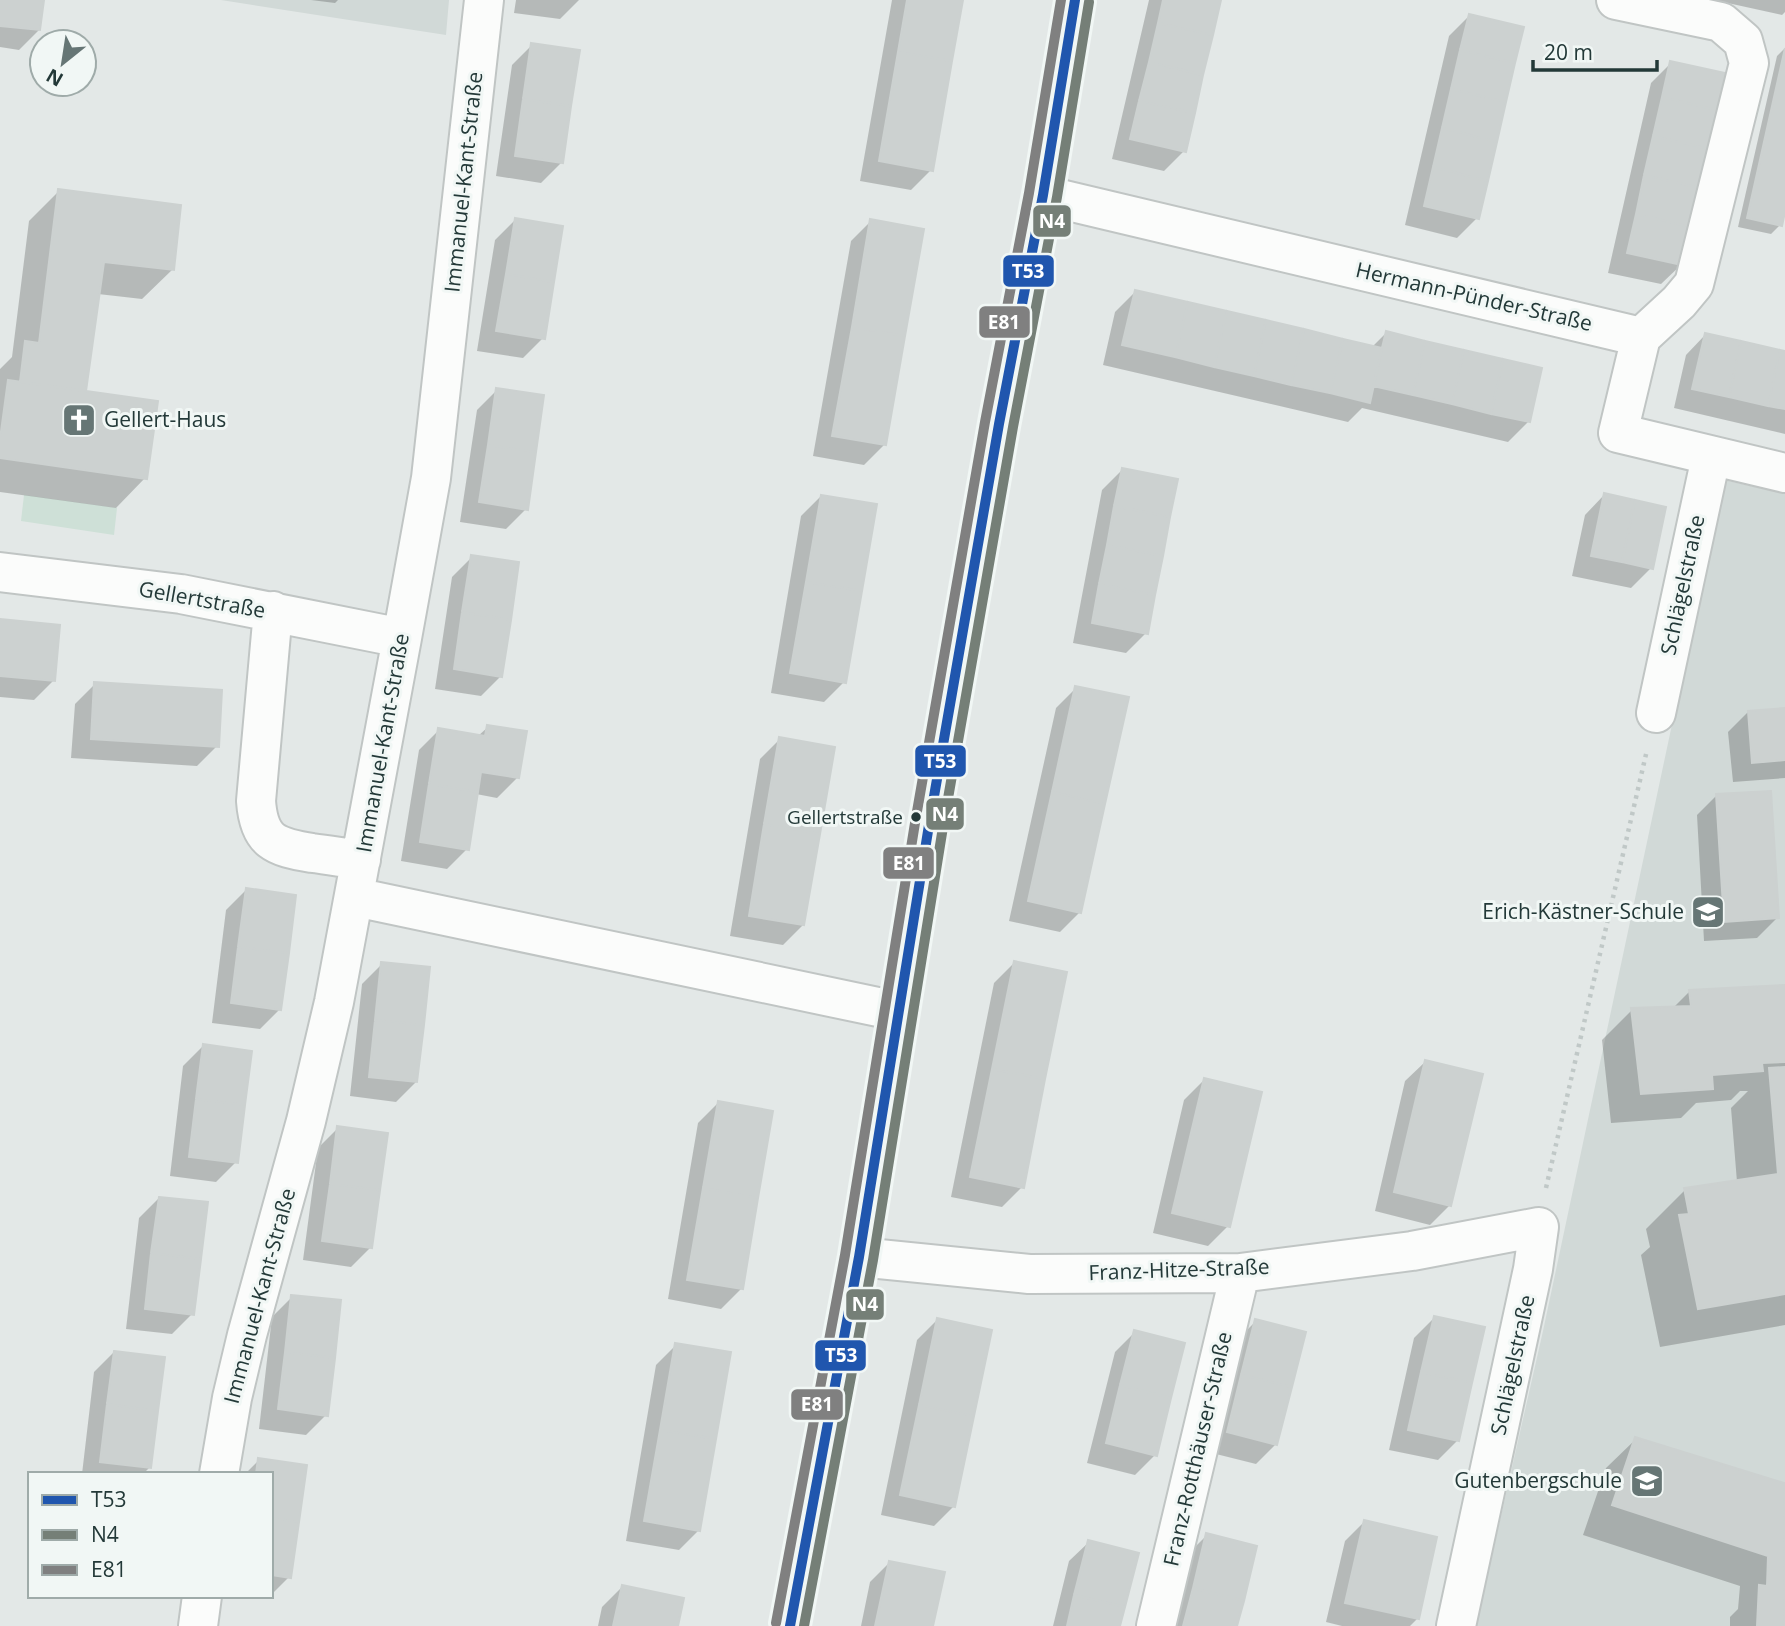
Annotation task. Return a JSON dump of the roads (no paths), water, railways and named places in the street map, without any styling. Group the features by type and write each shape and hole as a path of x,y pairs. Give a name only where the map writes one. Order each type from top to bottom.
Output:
{"street":[{"name":"Immanuel-Kant-Straße","path":"219,1472 232,1398 247,1335 306,1121 358,878 431,478 484,0"},
{"path":"790,1626 859,1257 897,1011 999,425 1043,195 1075,0"},
{"path":"1616,0 1721,22 1742,41 1749,63 1694,284 1642,337 1618,433 1785,473"},
{"name":"Hermann-Pünder-Straße","path":"1043,195 1642,337"},
{"name":"Schlägelstraße","path":"1656,713 1711,457"},
{"name":"Gellertstraße","path":"0,572 181,594 402,638"},
{"path":"273,611 256,801 260,826 269,840 358,878 897,1011"},
{"name":"Schlägelstraße","path":"1456,1626 1534,1269 1539,1227"},
{"name":"Franz-Hitze-Straße","path":"859,1257 1029,1274 1240,1273 1412,1251 1539,1227"},
{"name":"Franz-Rotthäuser-Straße","path":"1156,1626 1240,1273"},
{"path":"198,1626 202,1598"}],"place":[{"name":"Gellert-Haus","path":"79,420"},
{"name":"Gellertstraße","path":"916,817"},
{"name":"Erich-Kästner-Schule","path":"1708,912"},
{"name":"Gutenbergschule","path":"1647,1481"}]}
